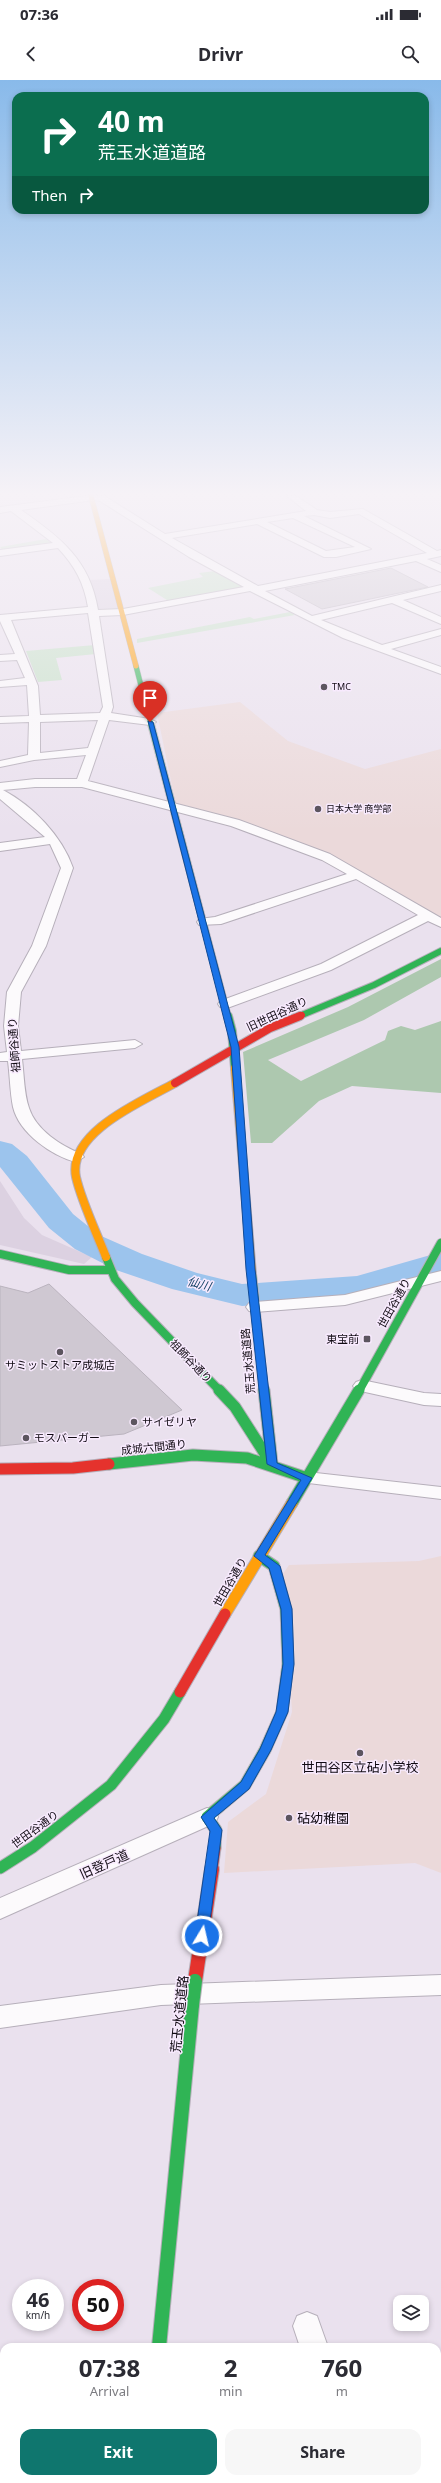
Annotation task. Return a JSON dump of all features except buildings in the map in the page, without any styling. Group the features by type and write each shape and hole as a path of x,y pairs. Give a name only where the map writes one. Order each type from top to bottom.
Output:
{"main road":[{"path":"122,608 150,722 204,922 235,1047"},
{"name":"旧世田谷通り","path":"76,1158 94,1134 105,1123 235,1047 270,1028 374,985 441,951"},
{"name":"荒玉水道道路","path":"235,1047 252,1277 264,1403 272,1464"},
{"name":"祖師谷通り","path":"76,1158 76,1177 107,1261 115,1278 135,1303 235,1407 272,1464"},
{"name":"世田谷通り","path":"0,1868 33,1847 111,1785 164,1719 259,1556 362,1386 439,1246"},
{"path":"0,1254 82,1273 99,1274 111,1270"},
{"name":"成城六間通り","path":"0,1469 73,1468 193,1455 247,1458 272,1464 307,1478"},
{"path":"207,1817 245,1785 265,1750 282,1712 288,1664 286,1609 274,1566 259,1556"},
{"name":"荒玉水道道路","path":"159,2343 192,2005 215,1847 216,1830 207,1817"}],"street":[{"path":"82,783 108,707 106,686 92,608"},
{"path":"34,757 35,719 31,681 22,657 3,617 93,612 123,612 145,608"},
{"path":"290,608 311,619 380,649 441,671"},
{"path":"311,619 355,608"},
{"path":"412,608 441,621"},
{"path":"380,649 441,632"},
{"path":"0,658 22,657"},
{"path":"0,684 31,681"},
{"path":"0,720 106,716 150,722"},
{"path":"0,764 34,757 92,751"},
{"path":"0,787 35,783 82,783 172,806 272,837 326,857 441,924"},
{"name":"祖師谷通り","path":"0,793 34,819 52,840 65,859 67,868 39,946 14,992 7,1057 24,1118 34,1130 66,1154 76,1158"},
{"path":"0,848 52,840"},
{"path":"204,922 231,916 357,875"},
{"path":"225,1004 326,967 428,916"},
{"path":"7,1057 135,1044"},
{"path":"255,1305 345,1300 441,1276"},
{"path":"362,1386 424,1399 441,1400"},
{"path":"235,1407 250,1411 255,1410 264,1403"},
{"path":"307,1478 441,1493"},
{"name":"旧登戸道","path":"0,1909 207,1817"},
{"path":"0,2017 161,1995 441,1985"}],"shaded area":[{"path":"97,608 118,608 119,611 98,610"},
{"name":"日本大学 商学部","path":"240,702 288,741 365,769 441,749 441,919 330,856 176,805 157,713"},
{"path":"0,1181 24,1218 42,1235 92,1257 84,1264 0,1245"},
{"name":"世田谷区立砧小学校","path":"441,1556 441,1873 415,1863 224,1873 228,1822 266,1794 292,1712 283,1574 289,1565 419,1561"}],"green space":[{"path":"290,612 295,615 137,643 137,639 250,617 254,619"},
{"path":"95,645 96,654 56,658 62,680 38,682 26,651"},
{"path":"441,959 441,977 364,1020 268,1060 301,1081 385,1040 388,1031 401,1026 415,1030 441,1021 441,1093 352,1086 319,1101 272,1143 251,1143 243,1052 348,1007"}],"waterway":[{"name":"仙川","path":"0,1151 15,1163 61,1221 87,1242 129,1262 185,1281 242,1295 359,1287 441,1263"}],"traffic: fast":[{"path":"136,666 232,1031 235,1068"},
{"path":"302,1015 374,985 441,951"},
{"path":"292,1503 335,1434 441,1243"},
{"path":"0,1254 55,1268 83,1272 111,1270"},
{"path":"106,1257 115,1279 135,1303 235,1407 269,1460"},
{"path":"252,1274 272,1464"},
{"path":"109,1464 193,1455 247,1458 307,1478"},
{"path":"215,1848 216,1830 207,1817 245,1785 265,1750 282,1712 288,1664 286,1609 274,1566 259,1556"},
{"path":"0,1868 33,1847 111,1785 164,1719 180,1692"},
{"path":"192,2005 195,1981"},
{"path":"159,2343 192,2005"}],"traffic: slow":[{"path":"121,608 136,666"},
{"path":"235,1068 252,1274"},
{"path":"106,1257 76,1177 76,1157 93,1133 105,1123 175,1083"},
{"path":"225,1614 292,1503"}],"traffic: jam":[{"path":"175,1083 270,1028 302,1015"},
{"path":"0,1469 73,1468 109,1464"},
{"path":"180,1692 225,1614"},
{"path":"195,1981 215,1848"}],"place":[{"name":"TMC","path":"324,687"},
{"name":"日本大学 商学部","path":"318,809"},
{"name":"東宝前","path":"367,1339"},
{"name":"サミットストア成城店","path":"60,1352"},
{"name":"サイゼリヤ","path":"134,1422"},
{"name":"モスバーガー","path":"26,1438"},
{"name":"世田谷区立砧小学校","path":"360,1753"},
{"name":"砧幼稚園","path":"289,1818"}],"route":[{"path":"150,722 235,1047 254,1303 272,1464 307,1478 281,1523 259,1556 274,1566 286,1609 288,1664 282,1712 265,1750 245,1785 207,1817 216,1830 215,1847 202,1936"}]}
